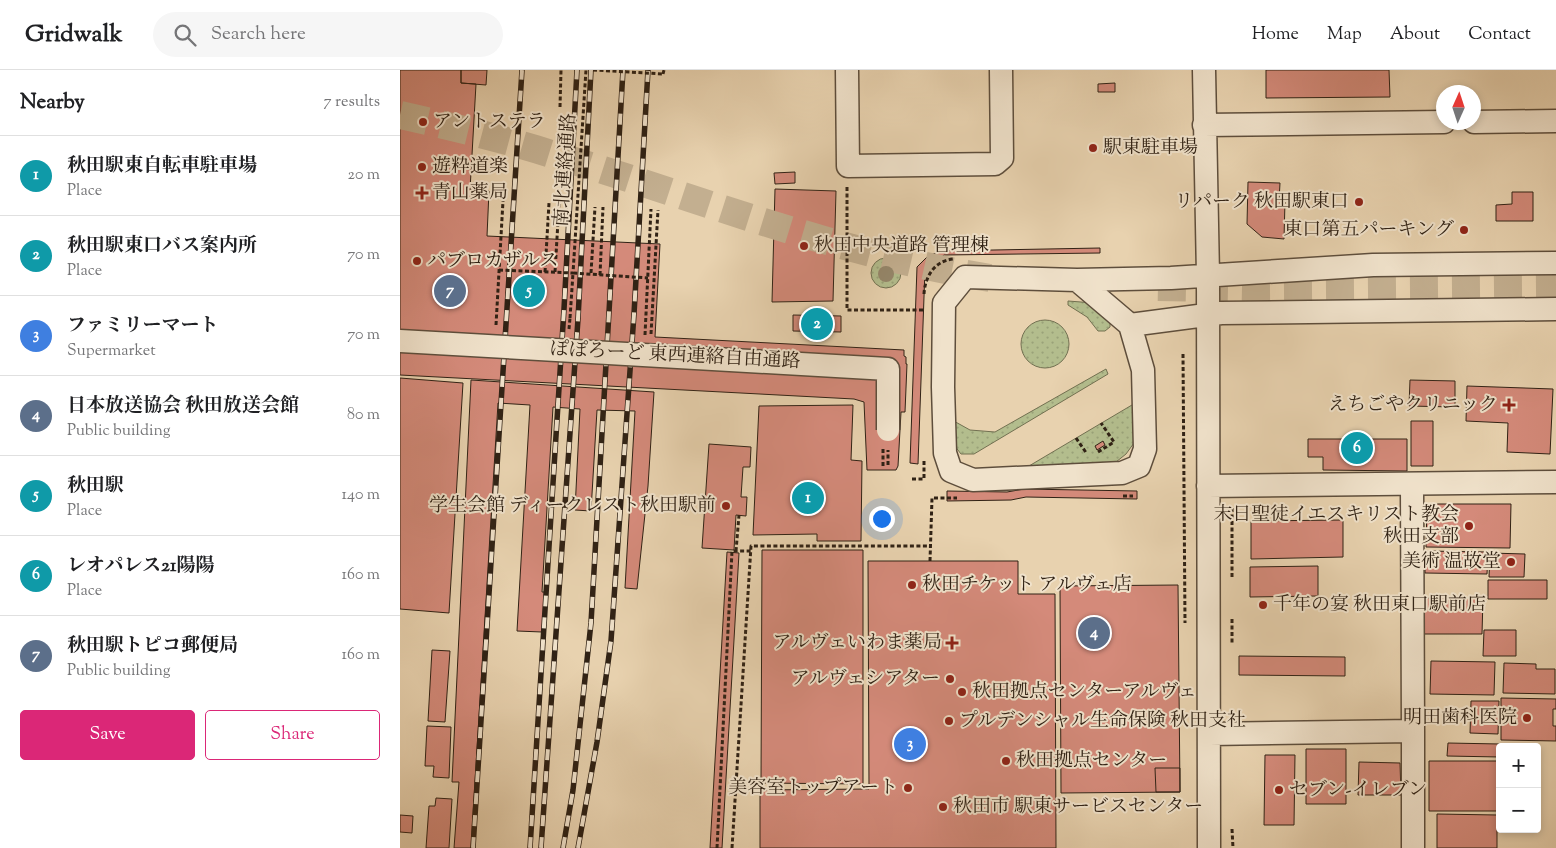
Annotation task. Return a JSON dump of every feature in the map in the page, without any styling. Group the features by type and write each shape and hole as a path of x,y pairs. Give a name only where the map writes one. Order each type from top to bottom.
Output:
{"street":[{"path":"847,70 848,166 995,164 1002,158 1001,70"},
{"path":"1204,70 1208,276 1209,848"},
{"path":"1481,122 1556,121"},
{"path":"1204,124 1436,122"},
{"path":"1077,280 1130,325 1143,370 1145,449 1140,466 1122,473 973,480 951,471 945,453 943,387 944,302 965,277 1077,280 1208,276 1373,265 1556,263"},
{"path":"1130,325 1208,314 1556,309"},
{"name":"ぽぽろーど 東西連絡自由通路","path":"400,342 888,368 888,430"},
{"path":"1208,486 1556,482"},
{"path":"1412,485 1413,848"},
{"path":"1210,734 1413,731"}],"path":[{"path":"560,107 562,70"},
{"name":"南北連絡通路","path":"570,318 586,70"},
{"path":"593,70 664,72"},
{"path":"848,166 847,310 924,310"},
{"path":"495,327 503,201"},
{"path":"545,272 549,203"},
{"path":"555,272 559,204"},
{"path":"591,274 595,206"},
{"path":"600,275 603,207"},
{"path":"644,335 651,209"},
{"path":"651,336 658,210"},
{"path":"499,270 573,272 655,279"},
{"path":"1184,354 1185,627"},
{"path":"1098,452 1114,442 1101,423"},
{"path":"1076,438 1090,458"},
{"path":"930,561 932,498"},
{"path":"736,551 739,515"},
{"path":"732,848 752,546 931,546"},
{"path":"717,848 732,551 751,551"}],"green space":[{"path":"886,258 897,262 901,273 897,284 886,288 875,284 871,273 875,262"},
{"path":"1068,301 1094,303 1110,321 1110,327 1105,331 1098,331 1087,317 1068,305"},
{"path":"1040,320 1050,320 1059,324 1065,330 1069,344 1065,358 1059,364 1050,368 1040,368 1031,364 1025,358 1021,349 1021,339 1025,330 1031,324"},
{"path":"1106,369 1108,374 974,454 961,454 954,445 952,420 970,430 995,432"},
{"path":"1137,402 1134,443 1126,454 1116,462 1098,466 1029,466"}],"building":[{"path":"400,70 461,70 461,83 476,84 470,190 489,191 487,236 660,244 655,337 904,350 907,364 905,412 901,412 898,466 896,470 867,470 864,402 854,399 400,375"},
{"path":"461,70 487,70 486,85 461,83"},
{"path":"1266,70 1389,70 1390,97 1266,98"},
{"path":"1115,83 1115,92 1098,92 1098,84"},
{"path":"795,172 795,183 775,184 774,173"},
{"path":"1248,182 1280,183 1279,201 1285,201 1284,239 1262,237 1247,224"},
{"name":"秋田中央道路 管理棟","path":"775,189 836,191 833,301 772,302"},
{"path":"1512,192 1533,192 1533,221 1496,221 1496,205 1512,204"},
{"path":"1100,248 1100,253 944,255 925,269 918,464 910,463 917,267 928,256 941,251"},
{"path":"793,315 841,316 841,332 793,331"},
{"path":"400,378 463,383 449,613 400,609"},
{"path":"471,380 654,392 648,486 637,589 625,588 635,411 597,410 591,511 575,510 580,409 553,407 542,592 545,592 542,632 517,631 530,405 498,403 471,848 454,848 459,782 452,782"},
{"path":"1410,380 1455,381 1455,407 1409,406"},
{"name":"えちごやクリニック","path":"1467,386 1553,389 1550,454 1507,452 1508,423 1466,421"},
{"path":"853,405 851,460 862,461 861,541 817,541 817,534 753,535 759,406"},
{"path":"1411,421 1433,421 1433,466 1411,466"},
{"path":"1308,439 1407,439 1407,471 1323,470 1323,457 1308,457"},
{"path":"1103,441 1105,445 1097,450 1095,446"},
{"name":"学生会館 ディークレスト秋田駅前","path":"709,444 751,447 750,467 743,467 741,497 747,497 746,516 736,515 734,550 702,548"},
{"path":"1024,489 1137,491 1137,499 1026,497 1011,500 947,501 947,491 1007,492"},
{"name":"末日聖徒イエスキリスト教会 秋田支部","path":"1427,504 1511,504 1510,548 1426,547"},
{"path":"1343,520 1343,557 1251,559 1251,521"},
{"path":"762,550 863,550 863,784 761,783"},
{"path":"1425,551 1488,552 1487,574 1425,573"},
{"path":"727,552 739,553 722,848 710,848"},
{"path":"1490,553 1525,554 1524,577 1489,577"},
{"name":"秋田拠点センターアルヴェ","path":"868,561 1018,561 1018,594 1055,594 1056,848 760,848 760,790 869,789"},
{"path":"1318,566 1318,596 1250,597 1250,567"},
{"path":"1488,580 1547,580 1547,599 1488,599"},
{"path":"1178,585 1180,792 1061,793 1060,586"},
{"path":"1421,598 1483,598 1482,634 1421,634"},
{"path":"1484,630 1516,630 1516,656 1483,656"},
{"path":"432,650 450,651 445,722 428,721"},
{"path":"1239,656 1345,657 1345,676 1239,675"},
{"path":"1431,661 1495,662 1494,695 1430,694"},
{"path":"1504,663 1536,664 1536,669 1555,669 1555,694 1503,693"},
{"name":"明田歯科医院","path":"1501,698 1556,699 1556,709 1553,709 1553,726 1556,726 1556,741 1501,740"},
{"path":"1471,701 1499,701 1498,734 1470,733"},
{"path":"427,726 451,727 449,778 433,777 434,766 425,766"},
{"path":"1448,743 1496,744 1496,757 1447,756"},
{"path":"1306,749 1346,749 1346,804 1306,804"},
{"name":"セブン-イレブン","path":"1265,755 1295,755 1294,825 1264,825"},
{"path":"1429,761 1496,761 1496,811 1429,811"},
{"path":"1359,762 1400,763 1401,795 1358,795"},
{"path":"1155,768 1180,768 1180,792 1156,792"},
{"path":"436,798 452,799 449,848 426,848 429,806 435,806"},
{"path":"1437,814 1496,815 1497,848 1437,848"},
{"path":"400,815 413,816 412,833 400,832"}],"tunnel":[{"path":"400,115 481,134 541,151 827,241 935,268 990,278"},
{"path":"1158,287 1251,289 1556,286"}],"railway":[{"path":"473,848 522,70"},
{"path":"530,848 577,70"},
{"path":"541,848 578,319 591,70"},
{"path":"563,848 573,790 591,623 623,70"},
{"path":"578,848 597,742 611,641 634,314 648,70"}],"place":[{"name":"アントステラ","path":"423,122"},
{"name":"駅東駐車場","path":"1093,148"},
{"name":"遊粋道楽","path":"422,167"},
{"name":"青山薬局","path":"422,193"},
{"name":"リパーク 秋田駅東口","path":"1359,202"},
{"name":"東口第五パーキング","path":"1464,230"},
{"name":"秋田中央道路 管理棟","path":"804,246"},
{"name":"パブロカザルス","path":"417,261"},
{"name":"秋田駅トピコ郵便局","path":"450,291"},
{"name":"秋田駅","path":"529,291"},
{"name":"秋田駅東口バス案内所","path":"817,324"},
{"name":"えちごやクリニック","path":"1509,405"},
{"name":"レオパレス21陽陽","path":"1357,448"},
{"name":"秋田駅東自転車駐車場","path":"808,498"},
{"name":"学生会館 ディークレスト秋田駅前","path":"726,506"},
{"name":"末日聖徒イエスキリスト教会 秋田支部","path":"1469,526"},
{"name":"美術 温故堂","path":"1511,562"},
{"name":"秋田チケット アルヴェ店","path":"912,585"},
{"name":"千年の宴 秋田東口駅前店","path":"1263,605"},
{"name":"日本放送協会 秋田放送会館","path":"1094,633"},
{"name":"アルヴェいわま薬局","path":"952,643"},
{"name":"アルヴェシアター","path":"950,679"},
{"name":"秋田拠点センターアルヴェ","path":"962,692"},
{"name":"明田歯科医院","path":"1527,718"},
{"name":"プルデンシャル生命保険 秋田支社","path":"949,721"},
{"name":"ファミリーマート","path":"910,744"},
{"name":"秋田拠点センター","path":"1006,761"},
{"name":"美容室トップアート","path":"908,788"},
{"name":"セブン-イレブン","path":"1279,790"},
{"name":"秋田市 駅東サービスセンター","path":"943,807"}]}
